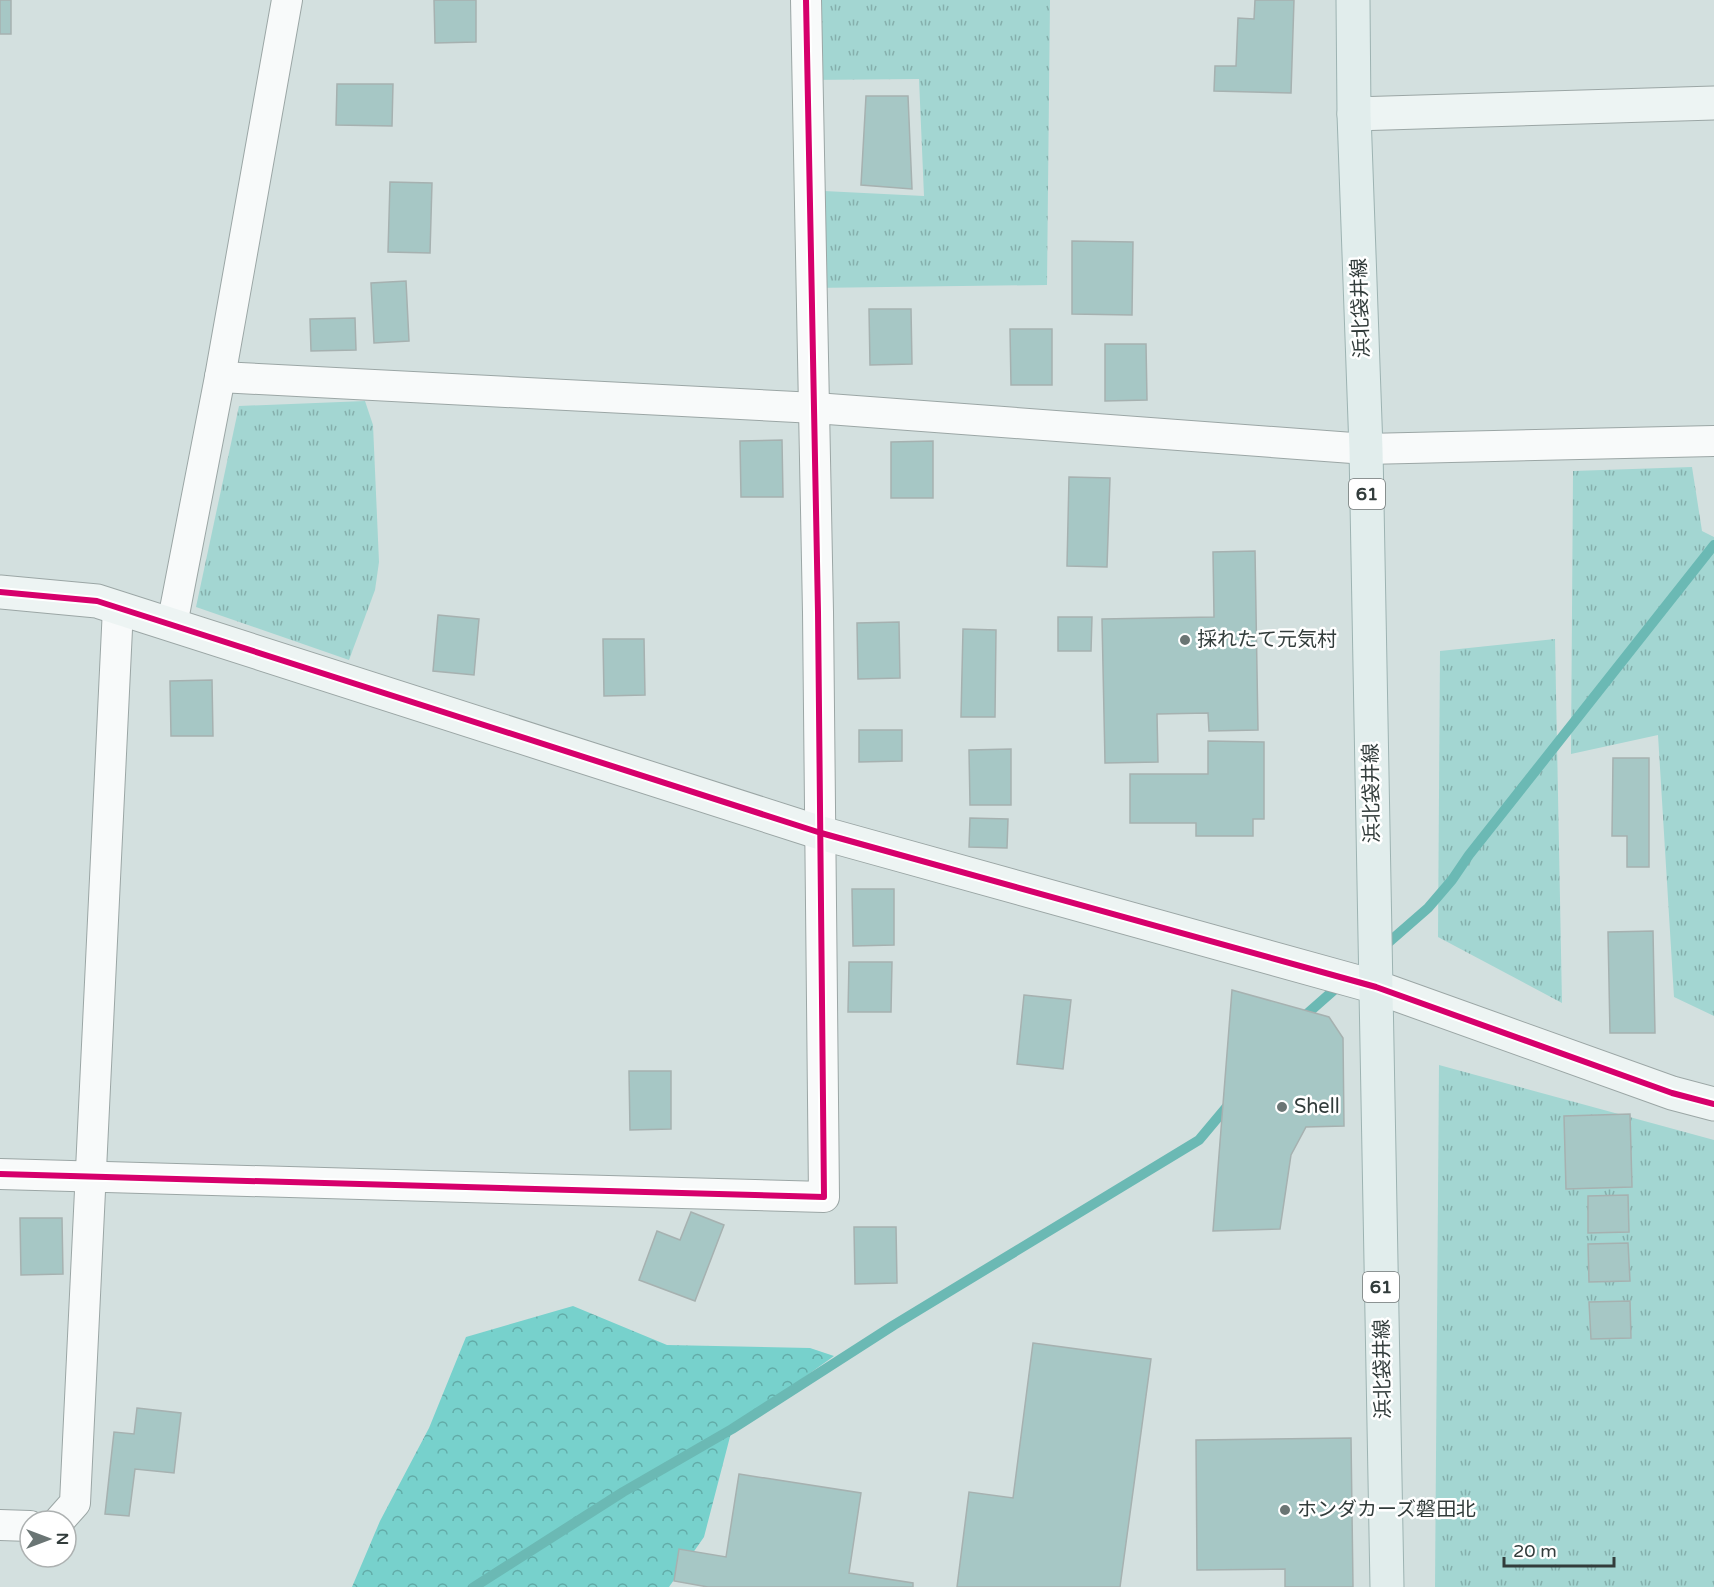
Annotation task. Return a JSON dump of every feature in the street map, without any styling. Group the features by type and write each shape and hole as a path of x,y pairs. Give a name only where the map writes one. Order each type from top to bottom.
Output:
{"main road":[{"name":"浜北袋井線","path":"1353,0 1354,114 1366,449 1387,1587"}],"street":[{"path":"172,625 220,377 287,0"},
{"path":"0,1174 824,1197 821,832 806,0"},
{"path":"1354,114 1714,103"},
{"path":"220,377 814,408 1366,449 1714,441"},
{"path":"0,592 97,601 821,832 1376,987 1672,1093 1714,1104"},
{"path":"70,1509 75,1503 118,608"},
{"path":"0,1525 18,1526"}],"green space":[{"path":"806,0 1050,0 1047,285 812,288 824,191 924,196 919,79 808,80"},
{"path":"365,401 373,425 379,562 375,590 349,660 196,607 239,406"},
{"path":"1692,467 1702,531 1714,537 1714,1016 1674,997 1658,735 1571,754 1573,471"},
{"path":"1555,639 1562,1003 1438,937 1440,651"},
{"path":"1439,1065 1714,1140 1714,1587 1435,1587"},
{"path":"573,1306 667,1345 810,1348 834,1356 732,1429 704,1537 669,1587 352,1587 380,1521 429,1428 466,1337"}],"building":[{"path":"0,0 11,0 11,34 0,34"},
{"path":"434,0 476,0 476,42 435,43"},
{"path":"1255,0 1294,0 1291,93 1214,91 1215,66 1236,66 1238,18 1254,19"},
{"path":"337,84 393,84 392,126 336,125"},
{"path":"866,96 908,96 912,189 861,185"},
{"path":"390,182 432,183 430,253 388,252"},
{"path":"1072,241 1133,242 1132,315 1072,314"},
{"path":"406,281 409,341 374,343 371,283"},
{"path":"869,309 911,309 912,364 870,365"},
{"path":"355,318 356,350 311,351 310,319"},
{"path":"1010,329 1052,329 1052,385 1011,385"},
{"path":"1105,344 1146,344 1147,400 1105,401"},
{"path":"782,440 783,497 741,497 740,441"},
{"path":"933,441 933,498 891,498 891,442"},
{"path":"1069,477 1110,478 1107,567 1067,566"},
{"path":"1255,551 1258,730 1209,731 1208,713 1157,714 1158,762 1105,763 1102,619 1214,617 1213,552"},
{"path":"438,615 479,619 474,675 433,671"},
{"path":"1058,617 1092,617 1091,651 1058,651"},
{"path":"899,622 900,678 858,679 857,623"},
{"path":"963,629 996,630 995,717 961,717"},
{"path":"603,639 644,639 645,695 604,696"},
{"path":"212,680 213,736 171,736 170,681"},
{"path":"859,730 902,730 902,761 859,762"},
{"path":"1208,741 1264,742 1264,819 1253,819 1253,836 1196,836 1196,823 1130,823 1130,774 1208,774"},
{"path":"1011,749 1011,805 970,805 969,750"},
{"path":"1613,758 1649,758 1649,867 1627,867 1627,836 1612,836"},
{"path":"970,818 1008,819 1007,848 969,847"},
{"path":"852,889 894,889 894,945 853,946"},
{"path":"1653,931 1655,1033 1610,1033 1608,932"},
{"path":"849,962 892,962 891,1012 848,1012"},
{"path":"1232,990 1329,1017 1343,1038 1344,1126 1306,1127 1291,1155 1280,1229 1213,1231"},
{"path":"1024,995 1071,1000 1063,1069 1017,1064"},
{"path":"629,1071 671,1071 671,1129 630,1130"},
{"path":"1630,1114 1632,1187 1566,1189 1564,1116"},
{"path":"1628,1195 1629,1232 1588,1233 1588,1196"},
{"path":"691,1212 724,1225 695,1301 639,1280 657,1231 680,1240"},
{"path":"20,1218 62,1218 63,1274 21,1275"},
{"path":"854,1227 896,1227 897,1283 855,1284"},
{"path":"1628,1243 1630,1281 1589,1282 1588,1244"},
{"path":"1630,1301 1631,1338 1591,1339 1589,1302"},
{"path":"1033,1343 1151,1359 1120,1587 957,1587 969,1492 1013,1498"},
{"path":"137,1408 181,1413 174,1473 135,1469 129,1516 105,1514 114,1432 134,1434"},
{"path":"1351,1438 1353,1587 1285,1587 1285,1569 1197,1570 1196,1440"},
{"path":"739,1474 861,1493 849,1573 913,1583 913,1587 708,1587 674,1581 679,1549 726,1557"}],"waterway":[{"path":"1381,949 1428,908 1452,880 1469,855 1714,545"},
{"path":"1300,1020 1342,983"},
{"path":"474,1587 623,1492 732,1429 894,1325 1199,1140 1230,1103"}],"cycle path":[{"path":"0,1174 824,1197 818,612 806,0"},
{"path":"0,592 97,601 821,833 1376,987 1672,1093 1714,1104"}],"place":[{"name":"採れたて元気村","path":"1185,640"},
{"name":"Shell","path":"1282,1107"},
{"name":"ホンダカーズ磐田北","path":"1285,1510"}]}
